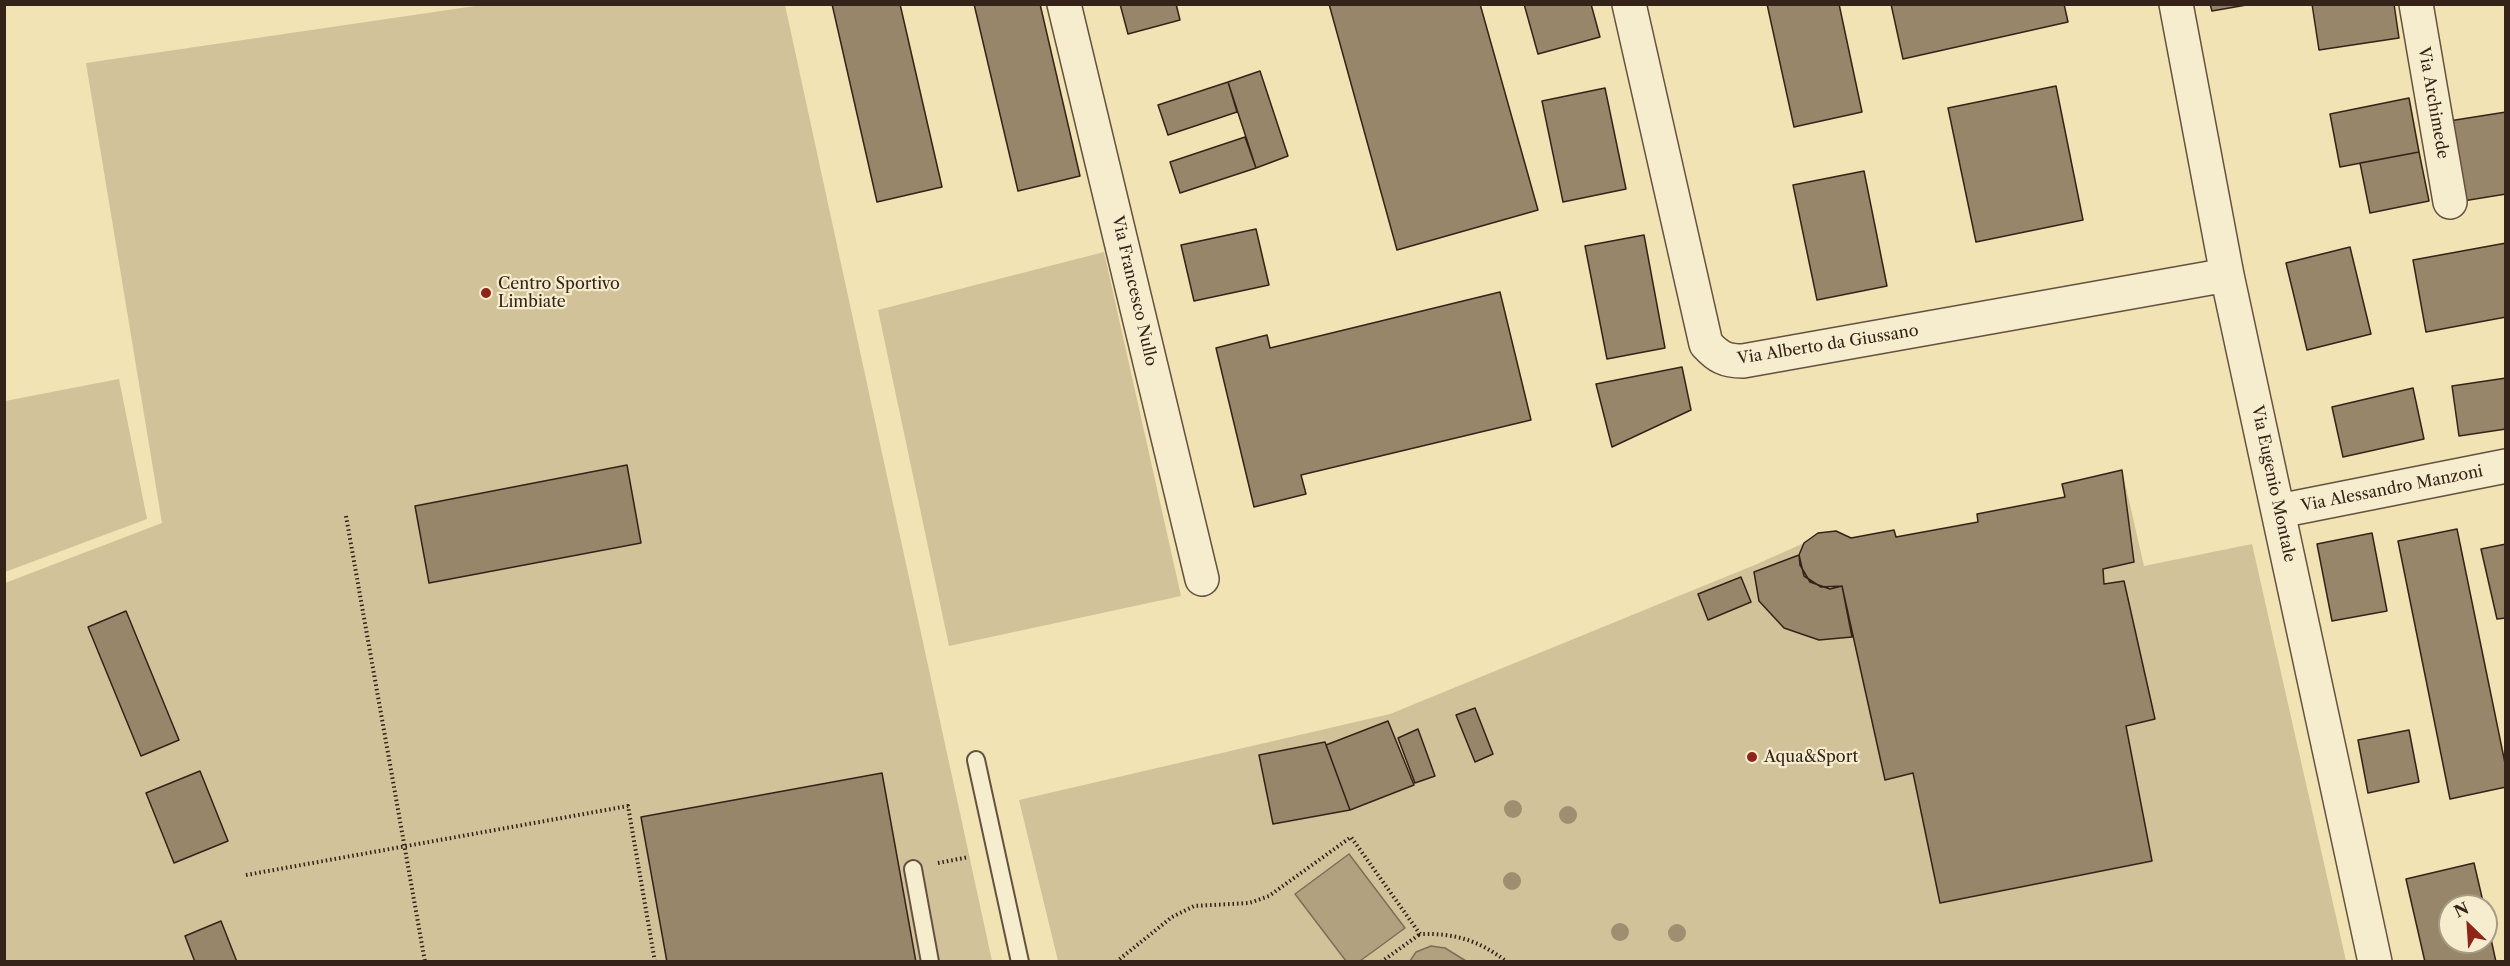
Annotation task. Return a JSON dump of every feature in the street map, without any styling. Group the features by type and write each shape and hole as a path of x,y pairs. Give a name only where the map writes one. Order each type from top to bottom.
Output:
{"street":[{"name":"Via Francesco Nullo","path":"1064,4 1202,579"},
{"name":"Via Alberto da Giussano","path":"1629,4 1706,344 1716,355 1727,361 1743,361 2227,275"},
{"name":"Via Eugenio Montale","path":"2176,4 2227,275 2375,962"},
{"name":"Via Archimede","path":"2416,4 2450,202"},
{"name":"Via Alessandro Manzoni","path":"2279,511 2505,466"}],"lane":[{"path":"976,760 1020,962"},
{"path":"913,869 930,962"}],"path":[{"path":"346,516 425,962"},
{"path":"246,875 628,806 655,962"},
{"path":"1116,962 1173,916 1194,906 1249,903 1269,896 1351,837 1420,934"},
{"path":"913,869 996,851"},
{"path":"1381,962 1420,934 1448,933 1490,948 1507,962"}],"shaded area":[{"name":"Centro Sportivo Limbiate","path":"482,5 785,5 992,961 5,962 5,583 162,523 86,63"},
{"path":"1104,252 1181,596 949,646 878,310"},
{"path":"119,379 147,519 5,572 5,401"},
{"name":"Aqua&Sport","path":"2122,470 2144,566 2252,544 2346,961 1058,961 1019,800 1390,714 1757,564 1804,543 1818,533 1836,531 1851,538 1894,530 1897,537 1978,522 1977,514 2065,497 2062,484"},
{"path":"1349,854 1405,928 1360,961 1346,961 1295,894"},
{"path":"1431,946 1445,948 1466,961 1410,961 1416,952"}],"building":[{"path":"832,4 900,4 942,187 877,202"},
{"path":"974,4 1040,4 1080,176 1018,191"},
{"path":"1120,4 1176,4 1180,20 1128,34"},
{"path":"1329,4 1480,4 1538,210 1397,250"},
{"path":"1524,4 1591,4 1600,37 1538,54"},
{"path":"1767,4 1839,4 1862,112 1794,127"},
{"path":"1891,4 2064,4 2068,22 1903,59"},
{"path":"2210,4 2252,4 2212,11"},
{"path":"2312,4 2394,4 2399,38 2319,50"},
{"path":"1260,71 1288,156 1256,168 1228,82"},
{"path":"1228,82 1237,112 1168,135 1158,105"},
{"path":"2056,86 2083,220 1976,242 1948,108"},
{"path":"1605,88 1626,189 1563,202 1542,101"},
{"path":"2409,98 2419,152 2340,167 2330,114"},
{"path":"2506,112 2506,194 2463,201 2449,121"},
{"path":"1245,137 1256,168 1180,193 1170,162"},
{"path":"2419,152 2429,201 2370,213 2360,163"},
{"path":"1864,171 1887,286 1817,300 1793,185"},
{"path":"1256,229 1269,285 1194,301 1181,245"},
{"path":"1644,235 1665,348 1607,359 1585,246"},
{"path":"2506,243 2506,317 2426,332 2413,260"},
{"path":"2350,247 2371,334 2307,350 2286,263"},
{"path":"1500,292 1531,420 1301,475 1306,494 1254,507 1216,348 1267,335 1270,348"},
{"path":"1682,367 1691,410 1612,447 1596,384"},
{"path":"2506,378 2506,429 2459,436 2452,386"},
{"path":"2413,388 2424,439 2343,457 2332,407"},
{"path":"627,465 641,543 429,583 415,506"},
{"path":"2122,470 2134,562 2103,569 2104,584 2124,581 2155,719 2126,726 2152,861 1940,903 1913,773 1885,780 1842,586 1821,587 1804,576 1799,555 1804,543 1818,533 1836,531 1851,538 1894,530 1896,537 1978,522 1977,514 2065,497 2062,484"},
{"path":"2457,529 2506,768 2506,787 2450,799 2398,541"},
{"path":"2372,533 2387,611 2332,621 2317,544"},
{"path":"2506,544 2506,618 2497,619 2481,549"},
{"path":"1799,555 1800,565 1810,582 1830,589 1842,586 1852,637 1819,640 1784,628 1759,601 1754,572"},
{"path":"1741,577 1751,602 1708,620 1698,594"},
{"path":"126,611 179,740 141,756 88,627"},
{"path":"1475,708 1493,754 1475,762 1456,715"},
{"path":"1388,721 1414,785 1350,810 1326,745"},
{"path":"1418,729 1435,776 1415,783 1398,738"},
{"path":"2409,730 2419,782 2368,793 2358,740"},
{"path":"1325,742 1350,810 1273,824 1259,755"},
{"path":"200,771 228,841 174,863 146,793"},
{"path":"882,773 916,962 667,962 641,817"},
{"path":"2474,863 2481,894 2438,894 2438,954 2494,954 2496,962 2425,962 2406,879"},
{"path":"221,921 237,962 195,962 185,936"}],"place":[{"name":"Centro Sportivo Limbiate","path":"486,293"},
{"name":"Aqua&Sport","path":"1752,757"}]}
